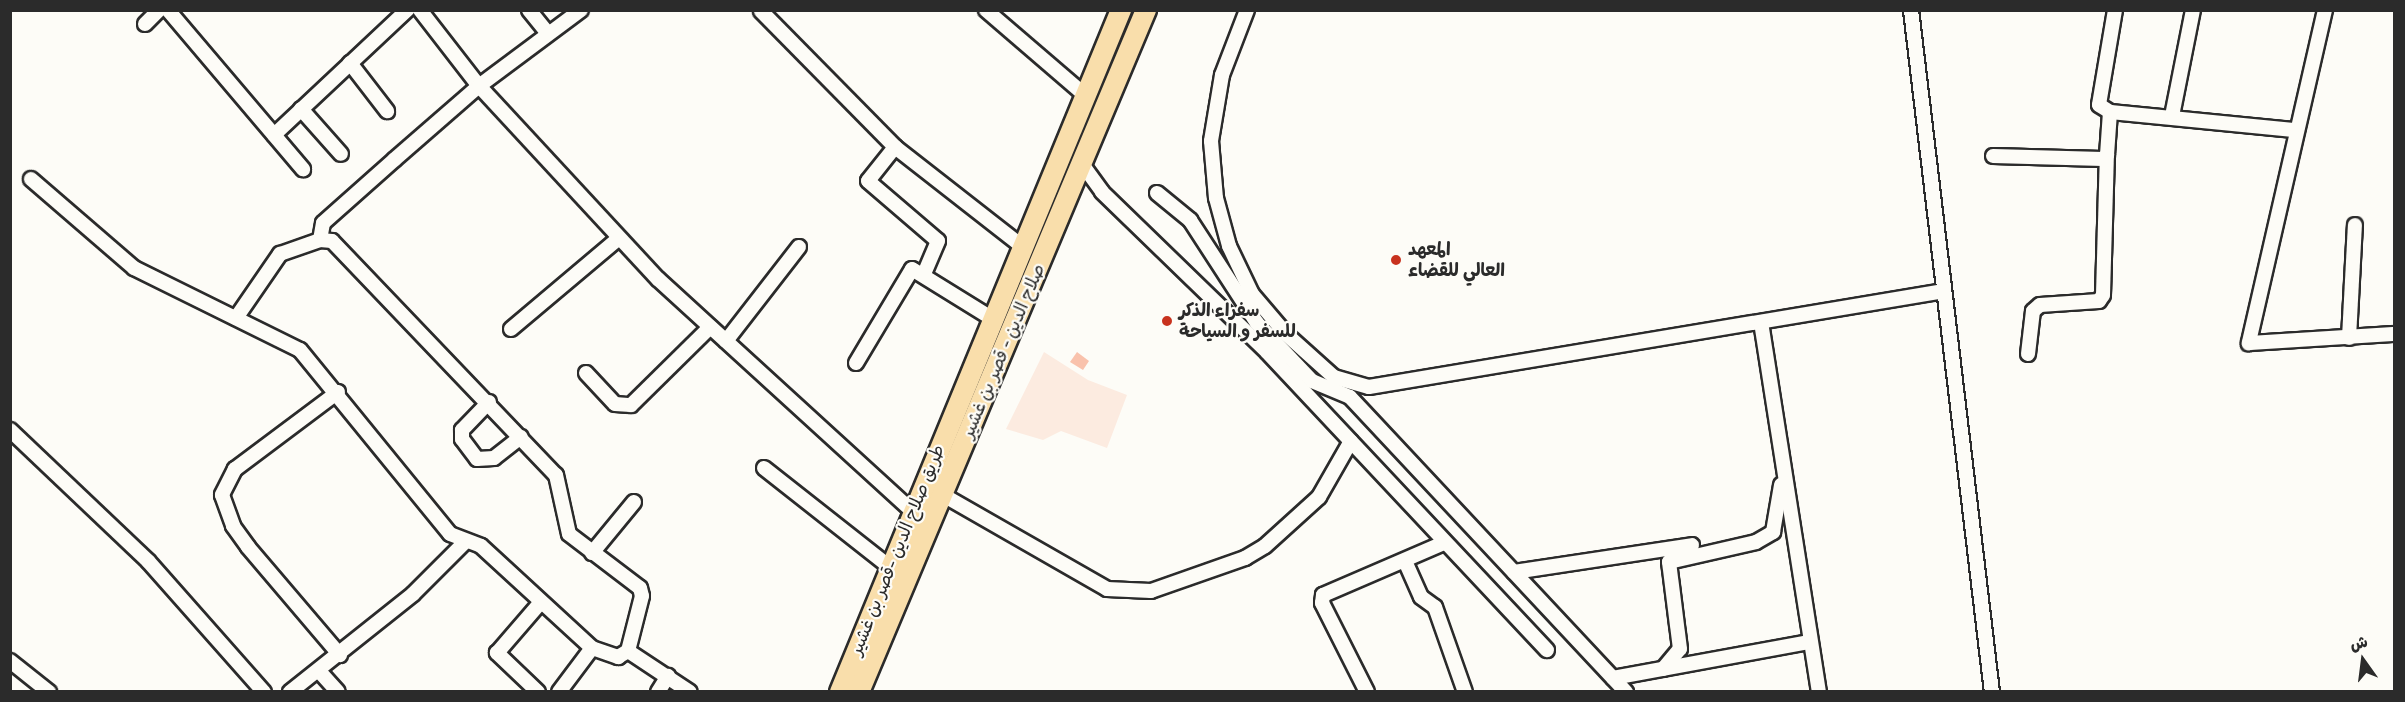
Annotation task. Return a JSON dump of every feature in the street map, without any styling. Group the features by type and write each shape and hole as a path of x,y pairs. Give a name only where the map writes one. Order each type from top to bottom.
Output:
{"highway":[{"name":"طريق صلاح الدين -قصر بن غشير","path":"840,692 1121,10"},
{"name":"صلاح الدين - قصر بن غشير","path":"859,692 1146,10"},
{"path":"1085,100 1091,117 1105,110"},
{"path":"1057,169 1070,163 1080,169"}],"street":[{"path":"145,24 159,10"},
{"path":"168,10 303,169"},
{"path":"274,135 407,10"},
{"path":"420,10 479,86 618,238 710,327 913,512"},
{"path":"529,10 547,32"},
{"path":"320,240 326,220 479,86 547,32 581,10"},
{"path":"986,10 1085,100"},
{"path":"1247,10 1222,75 1211,141 1216,198 1229,246 1251,294 1286,334 1334,377 1369,387 1944,291"},
{"path":"1911,10 1992,692"},
{"path":"2115,10 2098,94 2099,105 2110,112 2172,116 2294,130"},
{"path":"2172,116 2193,10"},
{"path":"2325,10 2294,130 2248,343 2394,334"},
{"path":"761,11 895,147 1023,247"},
{"path":"350,63 387,111"},
{"path":"301,109 341,154"},
{"path":"2028,354 2033,312 2040,305 2099,301 2103,295 2110,112"},
{"path":"895,147 868,181 938,241 924,274"},
{"path":"1993,156 2096,159 2107,156"},
{"path":"1080,169 1267,352 1547,650"},
{"path":"31,179 134,268 300,350 338,392 445,529 466,541 481,546 592,648 618,657 628,651 641,591 564,528 556,475 489,402 332,241 320,240 290,249 270,263 236,318"},
{"path":"1157,193 1190,220 1265,331 1312,381 1350,397 1626,692"},
{"path":"2349,338 2355,225"},
{"path":"511,329 618,238"},
{"path":"726,341 799,247"},
{"path":"856,363 906,274 914,269 993,319"},
{"path":"1761,321 1819,692"},
{"path":"586,373 615,404 632,405 710,327"},
{"path":"338,392 235,469 222,495 233,526 248,547 340,655"},
{"path":"489,402 462,430 467,448 477,459 494,458 521,437"},
{"path":"10,430 148,561 264,692"},
{"path":"943,495 1107,589 1151,591 1245,558 1265,546 1319,497 1351,441"},
{"path":"764,468 890,567"},
{"path":"1663,669 1680,649 1669,562 1756,542 1773,532 1784,470"},
{"path":"592,553 634,502"},
{"path":"1514,572 1773,532"},
{"path":"290,692 340,655 414,594 466,541"},
{"path":"1367,692 1322,600 1444,543"},
{"path":"1405,561 1421,597 1435,607 1465,692"},
{"path":"538,692 497,653 541,602"},
{"path":"1613,678 1810,642"},
{"path":"559,692 592,648"},
{"path":"628,651 690,692"},
{"path":"10,661 49,692"},
{"path":"319,671 338,692"},
{"path":"658,692 668,676"}],"shaded area":[{"path":"1044,352 1088,380 1127,395 1107,448 1061,431 1043,440 1006,429"}],"building":[{"path":"1077,352 1089,361 1083,370 1070,362"}],"place":[{"name":"المعهد العالي للقضاء","path":"1396,260"},
{"name":"سفراء الذكر للسفر و السياحة","path":"1167,321"}]}
